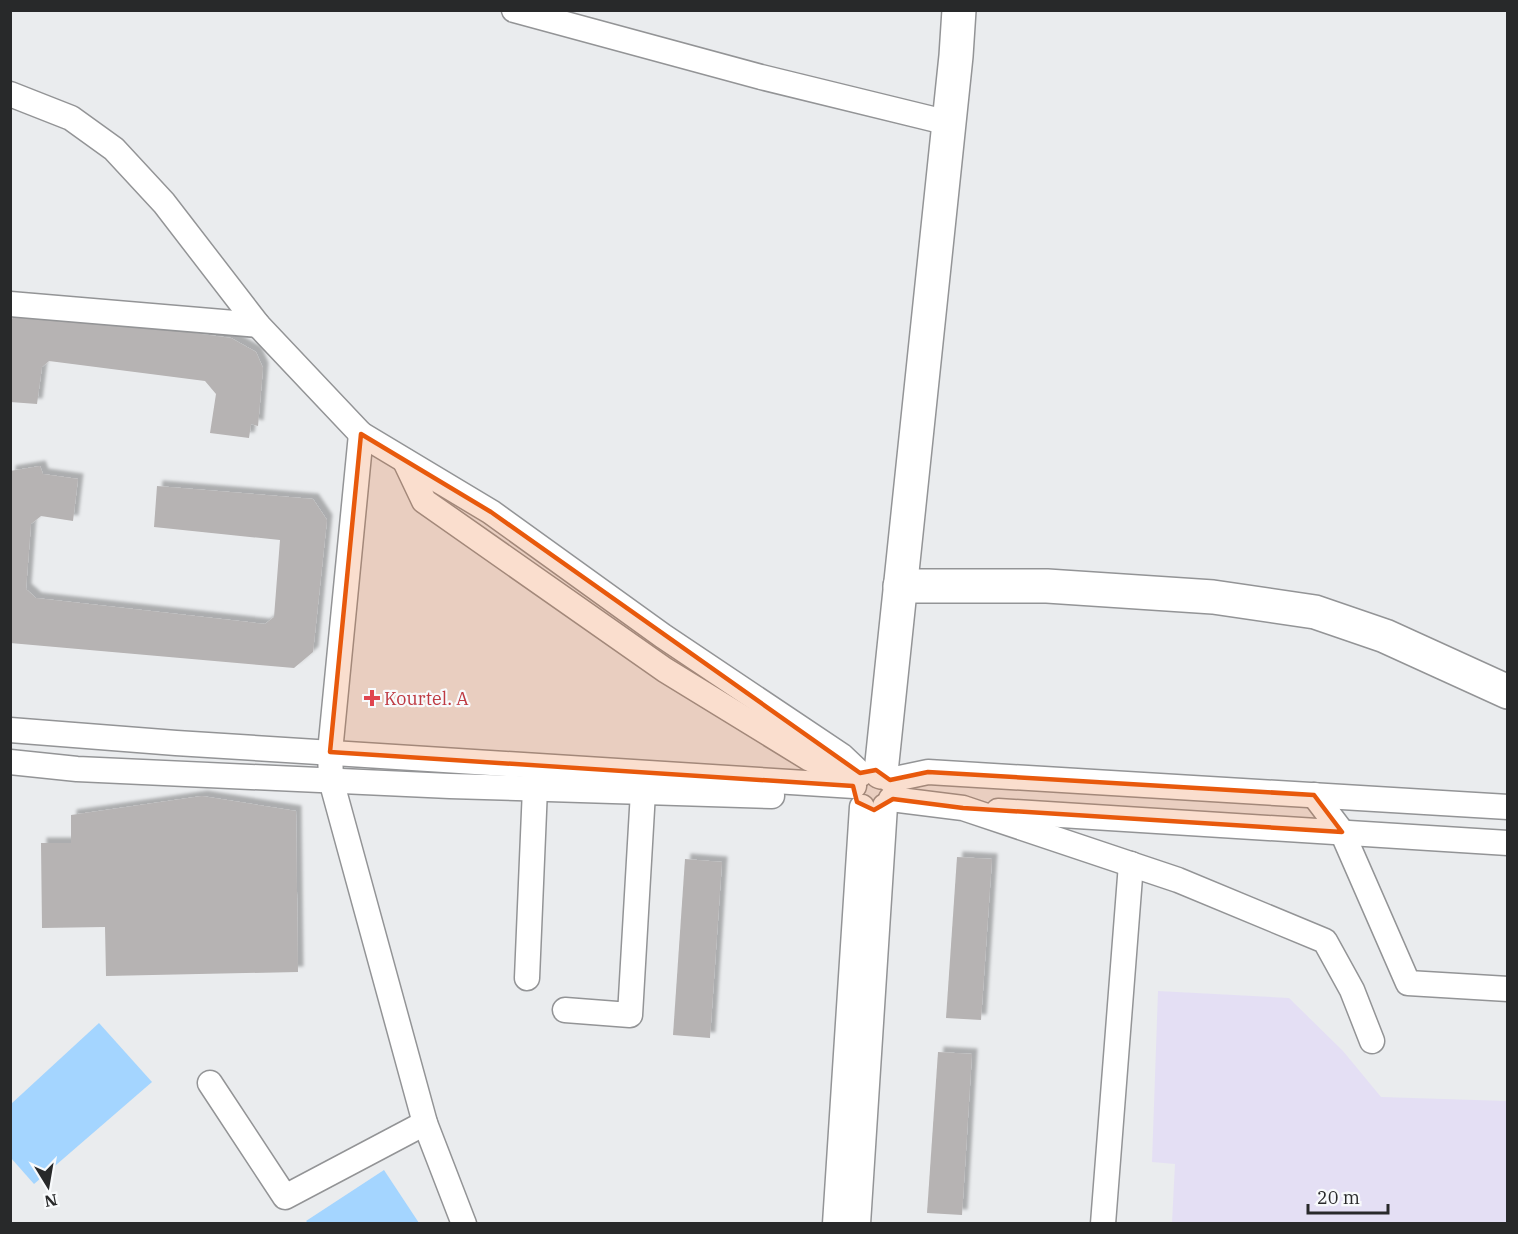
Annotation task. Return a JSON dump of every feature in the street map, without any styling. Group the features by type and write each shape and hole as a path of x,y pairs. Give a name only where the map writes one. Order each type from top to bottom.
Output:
{"street":[{"path":"514,10 761,77 949,123"},
{"path":"835,1224 871,789 900,586 959,10"},
{"path":"10,94 71,118 114,148 164,203 258,326 362,434 405,461 424,501 665,670 810,759 871,789"},
{"path":"10,304 258,326"},
{"path":"362,434 330,752 331,780 425,1124 464,1224"},
{"path":"900,586 1071,588 1212,597 1315,612 1384,636 1508,692"},
{"path":"10,730 871,789 963,808 1178,880 1325,941 1352,990 1372,1041"},
{"path":"10,762 77,769 643,792 871,789 928,772 1508,807"},
{"path":"527,978 535,788"},
{"path":"858,1224 871,789"},
{"path":"565,1010 630,1015 643,792"},
{"path":"1314,795 1342,832 1408,983 1508,989"},
{"path":"963,808 1508,843"},
{"path":"1103,1224 1131,864"},
{"path":"210,1083 285,1197 425,1124"}],"highlighted area":[{"path":"361,434 491,512 860,773 876,770 890,780 928,772 1314,795 1342,832 963,808 893,799 874,810 857,802 853,786 330,752"}],"shaded area":[{"path":"1158,991 1289,998 1343,1051 1381,1097 1507,1101 1507,1223 1172,1223 1175,1164 1152,1162"},
{"path":"99,1023 152,1082 34,1184 11,1158 11,1104"},
{"path":"384,1170 419,1223 308,1223 306,1221"}],"building":[{"path":"38,312 231,338 256,352 263,368 258,426 251,424 249,438 210,433 216,394 205,381 49,361 42,367 37,404 10,402 10,321 16,314"},
{"path":"40,466 43,474 78,479 73,521 41,516 31,524 26,589 36,598 265,624 274,617 280,540 154,527 157,486 313,499 327,520 313,652 294,668 10,643 10,471"},
{"path":"202,796 296,811 298,972 106,976 105,927 42,928 41,843 71,843 71,815"},
{"path":"957,857 992,859 981,1020 946,1018"},
{"path":"685,859 722,862 710,1038 673,1035"},
{"path":"938,1052 972,1054 962,1215 927,1213"}],"place":[{"name":"Kourtel. A","path":"372,698"}]}
